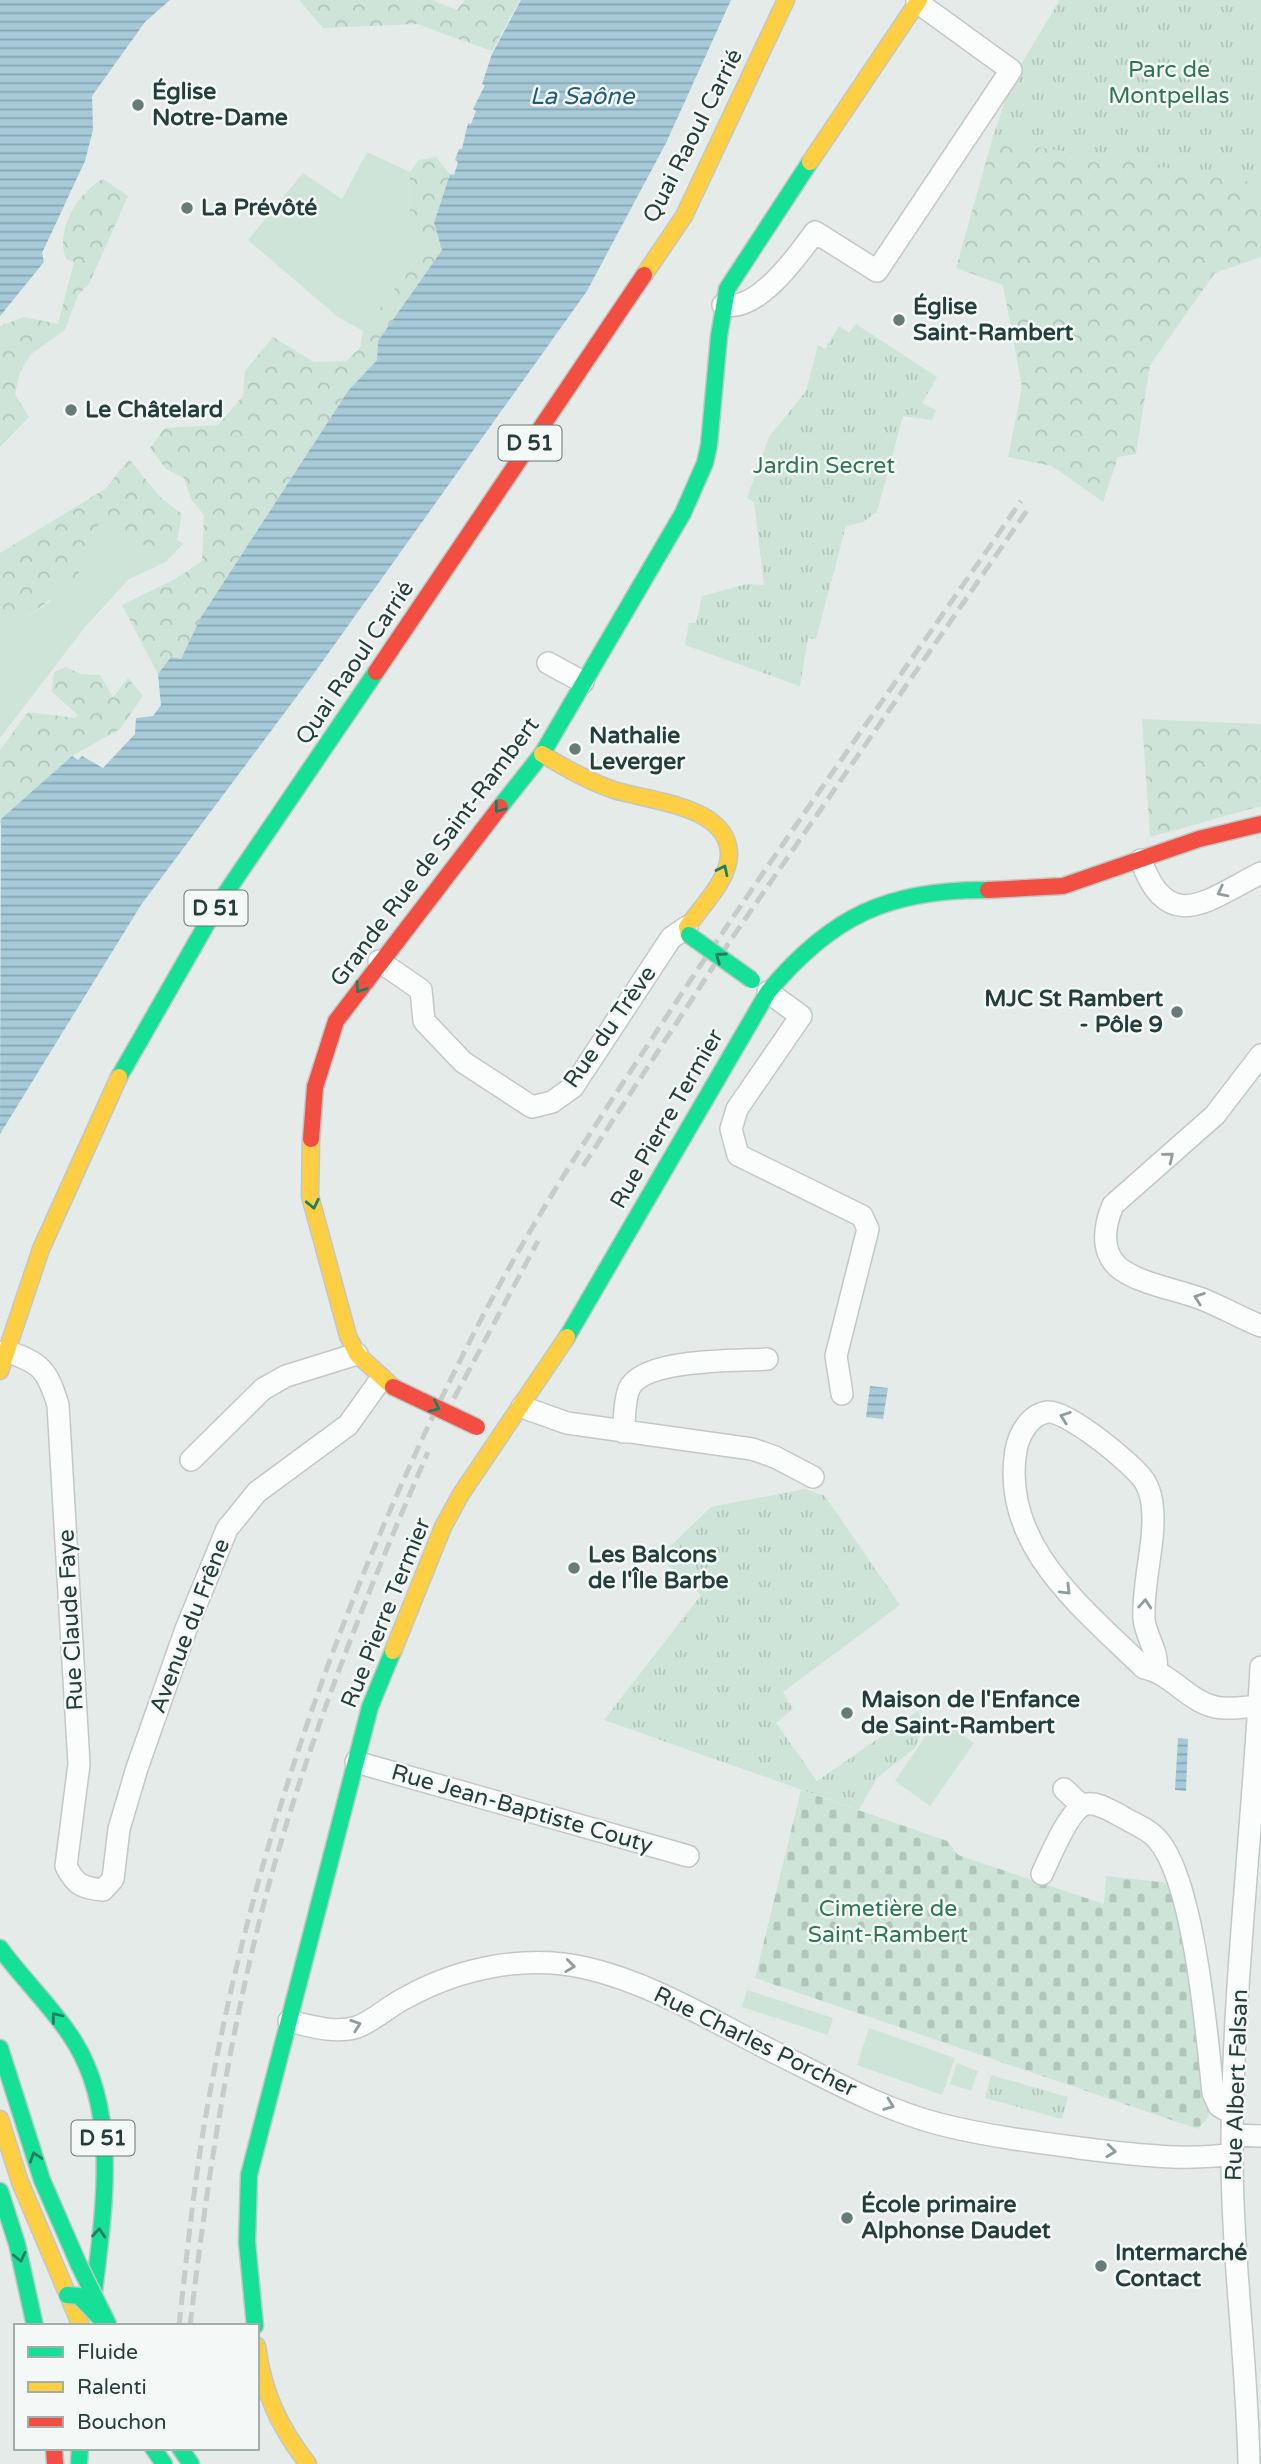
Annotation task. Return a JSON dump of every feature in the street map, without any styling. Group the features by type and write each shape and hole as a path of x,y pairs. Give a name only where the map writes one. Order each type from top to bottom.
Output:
{"street":[{"name":"Quai Raoul Carrié","path":"3,1361 50,1225 96,1125 159,1001 217,905 684,216 786,0"},
{"path":"723,305 741,305 784,274 815,232 877,271 1010,70 918,1"},
{"name":"Grande Rue de Saint-Rambert","path":"500,1439 387,1383 357,1354 342,1317 310,1196 311,1118 315,1087 337,1021 379,961 541,754 683,513 705,463 727,289 918,1"},
{"path":"548,663 583,682"},
{"path":"541,754 569,770 614,789 687,808 719,827 728,842 726,868 688,931 801,1016 737,1109 731,1129 738,1155 862,1216 869,1229 836,1356 842,1394"},
{"name":"Rue Pierre Termier","path":"255,2324 247,2242 249,2175 370,1707 443,1527 555,1357 760,986 786,969 820,936 852,915 886,900 951,890 1061,886 1224,832 1261,824"},
{"path":"1141,860 1149,881 1167,903 1182,906 1199,904 1261,873"},
{"name":"Rue du Trève","path":"379,961 421,990 424,1021 463,1062 531,1107 552,1102 573,1087 671,938 688,931"},
{"path":"1261,1055 1214,1115 1113,1205 1105,1234 1106,1244 1117,1266 1148,1282 1203,1299 1261,1326"},
{"path":"191,1460 263,1389 286,1376 357,1354"},
{"path":"623,1432 629,1389 640,1376 660,1368 767,1359"},
{"name":"Rue Claude Faye","path":"3,1361 38,1364 51,1380 58,1405 79,1764 66,1866 73,1881 85,1888 103,1890"},
{"name":"Avenue du Frêne","path":"103,1890 113,1879 119,1829 137,1768 186,1629 227,1529 257,1492 348,1425 387,1383"},
{"path":"522,1407 567,1423 752,1449 775,1457 813,1477"},
{"path":"1156,1670 1157,1658 1144,1621 1152,1503 1145,1481 1076,1421 1061,1413 1046,1412 1030,1421 1018,1437 1012,1475 1013,1495 1040,1558 1052,1577 1144,1668 1156,1670 1187,1693 1215,1707 1259,1706"},
{"name":"Rue Albert Falsan","path":"1249,2464 1232,2145 1248,1829 1261,1667"},
{"name":"Rue Jean-Baptiste Couty","path":"356,1762 688,1856"},
{"path":"1064,1789 1081,1805"},
{"path":"1042,1874 1067,1824 1081,1805 1090,1803 1106,1807 1157,1838 1175,1870 1197,1963 1213,2093 1219,2106 1233,2114"},
{"name":"D 51","path":"0,1948 19,1976 57,2018 82,2055 95,2095 103,2143 103,2186 91,2324"},
{"name":"Rue Charles Porcher","path":"289,2021 334,2030 358,2027 407,1997 445,1979 483,1968 541,1963 584,1968 627,1980 863,2095 936,2123 1015,2140 1119,2152 1203,2157 1261,2136"},
{"path":"0,1970 19,1976"},
{"path":"0,2048 42,2180 106,2324"},
{"path":"0,2119 20,2182 80,2324"},
{"path":"0,2192 17,2244 35,2324"},
{"path":"48,2313 67,2295 79,2296 105,2324"},
{"path":"259,2356 270,2409 281,2430 308,2464"}],"green space":[{"path":"299,0 433,0 457,10 465,0 520,0 492,51 417,24 323,28"},
{"path":"1060,0 1261,0 1261,257 1215,273 1150,365 1136,454 1118,457 1103,502 1052,466 1008,457 1022,387 1003,285 956,268 992,140 1013,78"},
{"name":"Parc de Montpellas","path":"1060,0 1261,0 1261,185 1228,177 992,140 1013,78"},
{"path":"367,152 410,172 409,226 425,235 427,245 363,331 338,317 248,240 303,173 342,199"},
{"path":"436,157 450,174 434,223 442,250 378,341 377,360 348,391 201,617 181,659 171,657 158,674 122,605 177,578 202,561 204,515 191,499 184,478 166,469 150,448 165,428 218,425 243,396 245,371 273,337 314,362 346,361 360,348 363,331 427,245 409,226 410,172 419,160"},
{"path":"103,179 128,196 89,284 78,295 65,330 31,354 20,372 15,394 29,417 0,447 0,326 24,317 58,324 74,262 66,259 63,248 66,225 85,193"},
{"name":"Jardin Secret","path":"856,324 937,377 922,403 936,410 932,420 903,416 877,512 863,522 846,526 816,639 808,638 800,686 685,645 689,623 696,623 702,596 747,584 764,585 754,502 747,498 769,437 806,391 818,345 825,349 839,326 849,333"},
{"path":"129,459 161,498 182,514 177,540 160,553 127,537 118,520 102,513 91,549 75,581 27,617 0,617 0,553 105,489"},
{"path":"102,512 118,520 127,537 160,553 177,540 183,544 166,562 129,579 85,627 0,738 0,617 27,617 50,602 53,585 75,581 91,549"},
{"path":"66,667 81,674 100,675 113,697 128,678 143,696 120,729 72,756 2,819 4,821 0,825 0,750 28,712 75,718 78,715 52,692 54,672"},
{"path":"1142,719 1261,724 1261,806 1150,837"},
{"path":"804,1489 825,1496 900,1605 783,1692 793,1709 776,1723 817,1781 918,1711 924,1725 915,1748 877,1778 859,1810 604,1720 701,1595 659,1557 711,1507"},
{"path":"938,1718 974,1743 930,1806 895,1781"},
{"name":"Cimetière de Saint-Rambert","path":"801,1790 947,1841 958,1855 1104,1904 1106,1876 1169,1883 1192,1968 1209,2116 1198,2129 755,1978"},
{"path":"747,1990 833,2018 828,2035 742,2007"},
{"path":"869,2028 955,2058 942,2095 857,2065"},
{"path":"957,2063 978,2071 971,2091 950,2084"},
{"path":"991,2075 1068,2097 1062,2119 985,2098"}],"water":[{"path":"0,0 170,0 145,22 92,96 93,130 85,161 42,253 44,262 0,316"},
{"name":"La Saône","path":"521,0 731,0 666,143 587,291 315,672 141,905 0,1134 1,819 72,756 78,760 82,756 103,768 135,734 136,718 153,716 161,705 158,674 171,657 181,659 201,617 348,391 377,360 378,341 442,250 434,223 450,174 454,175 458,162 455,160 459,149 462,149 468,123 471,124 476,111 473,109 485,85 482,84 492,54"},
{"path":"870,1386 888,1388 883,1419 866,1417"},
{"path":"1178,1738 1188,1739 1186,1791 1175,1790"}],"railway":[{"path":"179,2324 206,2112 232,1984 257,1888 317,1697 390,1511 431,1420 498,1287 602,1115 767,867 1021,501"},
{"path":"583,1166 730,941 1030,506"},
{"path":"444,1417 538,1241"},
{"path":"190,2324 222,2098 244,1985 272,1873 305,1765 343,1660 428,1452"}],"traffic: fast":[{"path":"500,807 542,754 683,513 705,463 709,445 719,336 727,289 810,162"},
{"path":"119,1077 217,906 376,672"},
{"path":"567,1337 768,992 791,966 839,926 864,912 921,895 988,890"},
{"path":"689,935 752,980"},
{"path":"255,2324 247,2242 249,2175 370,1707 393,1651"},
{"path":"0,1948 74,2041 89,2071 99,2104 105,2172 92,2310"},
{"path":"0,2048 42,2180 79,2265"},
{"path":"0,2191 17,2244 35,2324"},
{"path":"79,2265 108,2324"},
{"path":"67,2295 79,2296 100,2318"},
{"path":"79,2464 80,2450"},
{"path":"154,2450 164,2464"},
{"path":"181,2450 191,2464"}],"traffic: slow":[{"path":"644,275 684,216 786,0"},
{"path":"810,162 919,0"},
{"path":"542,754 605,787 684,808 715,824 725,837 729,853 728,863 720,883 687,927 689,935"},
{"path":"0,1371 41,1249 119,1077"},
{"path":"311,1139 310,1196 348,1336 357,1354 393,1387"},
{"path":"393,1651 443,1527 461,1494 567,1337"},
{"path":"0,2119 20,2182 80,2324"},
{"path":"259,2357 263,2379 274,2408 308,2464"}],"traffic: jam":[{"path":"376,672 644,275"},
{"path":"311,1139 315,1087 336,1021 500,807"},
{"path":"988,890 1063,886 1199,839 1261,824"},
{"path":"393,1387 477,1427"},
{"path":"54,2450 55,2464"}],"place":[{"name":"Église Notre-Dame","path":"138,105"},
{"name":"La Prévôté","path":"187,208"},
{"name":"Église Saint-Rambert","path":"899,320"},
{"name":"Le Châtelard","path":"71,410"},
{"name":"Nathalie Leverger","path":"575,749"},
{"name":"MJC St Rambert - Pôle 9","path":"1177,1012"},
{"name":"Les Balcons de l'Île Barbe","path":"574,1568"},
{"name":"Maison de l'Enfance de Saint-Rambert","path":"847,1713"},
{"name":"École primaire Alphonse Daudet","path":"847,2218"},
{"name":"Intermarché Contact","path":"1101,2266"}]}
